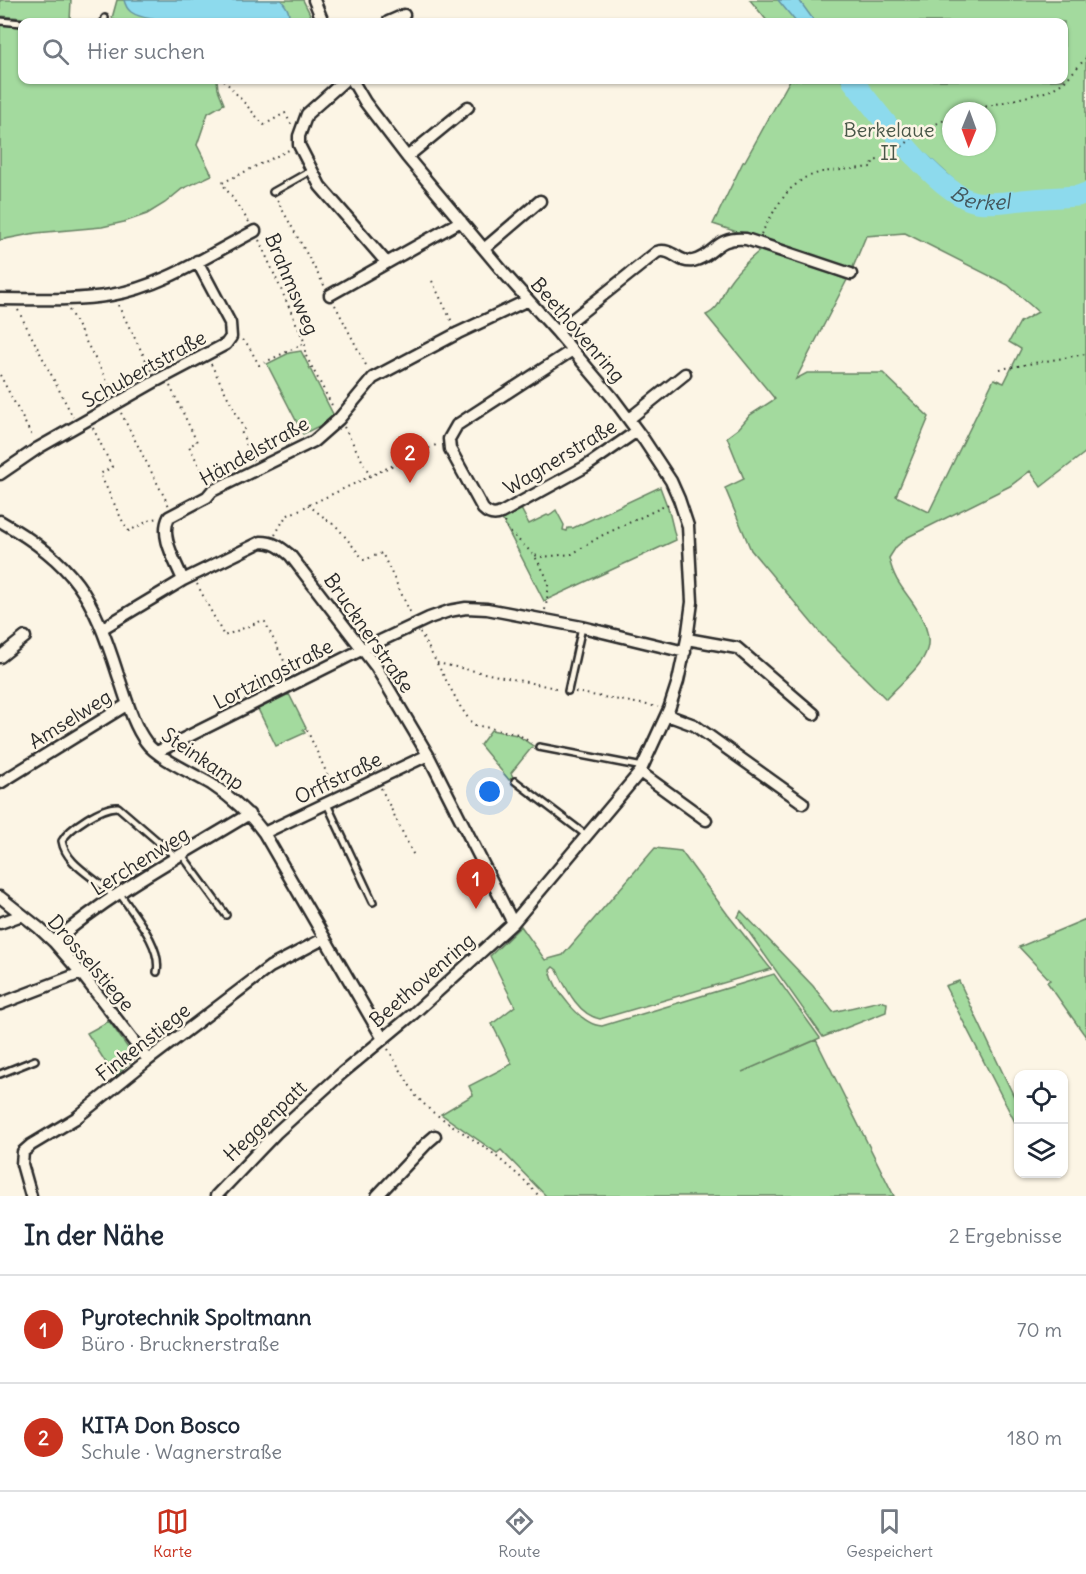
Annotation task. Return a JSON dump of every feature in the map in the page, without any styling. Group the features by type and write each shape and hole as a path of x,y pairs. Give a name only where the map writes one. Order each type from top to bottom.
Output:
{"street":[{"path":"314,0 321,18"},
{"path":"398,18 405,15"},
{"path":"341,84 307,114 299,141 320,186 386,262"},
{"name":"Beethovenring","path":"341,1074 413,1014 513,923 641,770 668,712 685,651 692,602 688,526 680,499 662,466 629,419 407,157 355,84"},
{"path":"407,157 468,107"},
{"path":"484,249 540,201"},
{"path":"330,295 461,221"},
{"path":"0,299 64,299 113,295 154,283 255,231"},
{"path":"557,332 657,252 664,250 685,261 691,261 730,239 746,239 851,274"},
{"name":"Schubertstraße","path":"0,474 38,448 226,344 231,337 230,322 197,261"},
{"name":"Händelstraße","path":"171,515 207,497 212,491 314,441 339,419 373,378 458,333 528,300"},
{"path":"449,439 457,425 571,351"},
{"path":"629,419 686,374"},
{"name":"Wagnerstraße","path":"449,439 450,449 483,509 495,516 585,467 637,431"},
{"path":"171,515 165,528 167,537 188,578"},
{"name":"Steinkamp","path":"0,521 52,555 73,576 91,603 103,628 128,704 146,742 157,752 212,785 249,814 264,834 383,1039"},
{"path":"103,628 188,578 261,542 271,542"},
{"name":"Brucknerstraße","path":"271,542 290,555 376,667 428,755 513,923"},
{"name":"Lortzingstraße","path":"157,752 363,649 450,611 466,608 487,609 582,627 685,651"},
{"path":"0,657 25,637"},
{"path":"687,639 737,648 814,714"},
{"name":"Amselweg","path":"0,783 128,704"},
{"path":"668,712 694,726 803,802"},
{"name":"Orffstraße","path":"264,834 428,755"},
{"path":"641,770 706,820"},
{"name":"Lerchenweg","path":"54,942 117,896 249,814"},
{"name":"Drosselstiege","path":"0,897 54,942 81,973 148,1060"},
{"path":"0,923 22,915"},
{"name":"Finkenstiege","path":"31,1196 22,1164 24,1152 31,1145 76,1118 270,967 325,938"},
{"path":"0,1004 81,973"},
{"name":"Heggenpatt","path":"216,1196 276,1133 341,1074"},
{"path":"377,1196 435,1136"}],"lane":[{"path":"0,21 18,23"},
{"path":"273,192 312,170"},
{"path":"568,691 582,627"},
{"path":"539,747 641,770"},
{"path":"515,781 586,835"},
{"path":"327,804 373,902"},
{"path":"157,972 159,963 155,949 117,896 71,860 62,842 66,834 102,809 118,807 179,857 226,915"},
{"path":"0,1074 35,1060"}],"path":[{"path":"1068,78 1086,58"},
{"path":"228,84 264,125 285,113 299,141"},
{"path":"996,104 1049,91 1061,84"},
{"path":"756,242 777,206 795,183 821,172 872,167 873,161 888,158 921,131 942,121"},
{"name":"Brahmsweg","path":"299,141 222,183 255,231 305,343 305,354 370,475"},
{"path":"432,281 458,333"},
{"path":"113,295 197,442 189,446 212,491"},
{"path":"13,299 77,426"},
{"path":"64,299 171,515 150,520 129,531 100,474 112,467 89,420"},
{"path":"231,337 248,345 259,365 305,343"},
{"path":"1000,369 1086,354"},
{"path":"207,356 244,429 241,431 256,469"},
{"path":"0,375 38,448"},
{"path":"271,542 286,516 449,439"},
{"path":"534,555 542,557 572,554 601,536 680,499"},
{"path":"308,505 338,528 364,560 382,553 416,624 465,715 475,725 518,734 539,747"},
{"path":"501,513 509,531 534,555 547,577 550,585 543,620"},
{"path":"188,578 224,636 261,621 265,622 295,684"},
{"path":"436,663 668,712"},
{"path":"309,726 305,731 338,799"},
{"path":"377,780 414,856"},
{"path":"383,1039 401,1074 430,1111 490,1151 539,1196"}],"green space":[{"path":"0,0 71,0 70,18 0,16"},
{"path":"117,0 303,0 312,18 112,18"},
{"name":"Berkelaue II","path":"750,0 1086,0 1086,452 1041,487 1030,471 1010,486 906,538 896,547 889,558 892,570 921,616 927,631 928,643 919,664 886,699 821,634 751,550 725,488 744,479 727,437 750,415 775,399 706,315 716,308 737,272 764,247 847,280 796,379 807,373 883,373 929,417 896,496 929,512 994,379 1004,383 1021,349 1009,342 1020,322 1038,312 1008,285 905,233 866,236 851,272 755,236 713,224 743,162 788,84 1068,84 1068,18 765,18"},
{"path":"0,24 18,26 18,84 217,84 224,104 208,113 197,145 212,175 182,189 147,214 124,222 0,240"},
{"path":"301,351 335,418 303,434 267,364 289,353"},
{"path":"660,487 676,540 544,601 501,517 520,507 529,524 549,516 556,510 564,525 563,530 567,531 568,528 573,528"},
{"path":"289,694 306,728 303,730 305,733 276,746 258,709"},
{"path":"491,730 517,735 533,746 511,773 513,777 509,780 480,745"},
{"path":"655,848 681,851 771,969 600,1019 585,1012 579,1006 553,967 550,970 563,996 586,1020 602,1026 774,974 820,1038 742,1072 816,1040 894,1196 546,1196 501,1150 497,1153 441,1114 473,1095 469,1086 512,1064 492,1024 515,1006 490,956 521,926 545,960 563,955"},
{"path":"741,911 813,986 833,1012 880,1001 887,1003 886,1012 823,1037 738,917"},
{"path":"1086,919 1086,1037 1047,982 1050,980 1019,947"},
{"path":"959,981 1014,1097 1014,1120 945,986"},
{"path":"109,1021 135,1058 115,1077 87,1033"}],"water":[{"path":"124,0 281,0 288,10 289,18 149,18 131,12"},
{"path":"778,0 799,0 812,18 793,18"},
{"path":"844,84 863,84 909,137 897,147"},
{"name":"Berkel","path":"913,142 957,183 974,193 971,207 949,198 932,186 902,152"}],"waterway":[{"name":"Berkel","path":"855,84 926,168 961,196 976,202 993,203 1078,196 1086,193"}],"place":[{"name":"KITA Don Bosco","path":"410,483"},
{"name":"Pyrotechnik Spoltmann","path":"476,909"}]}
